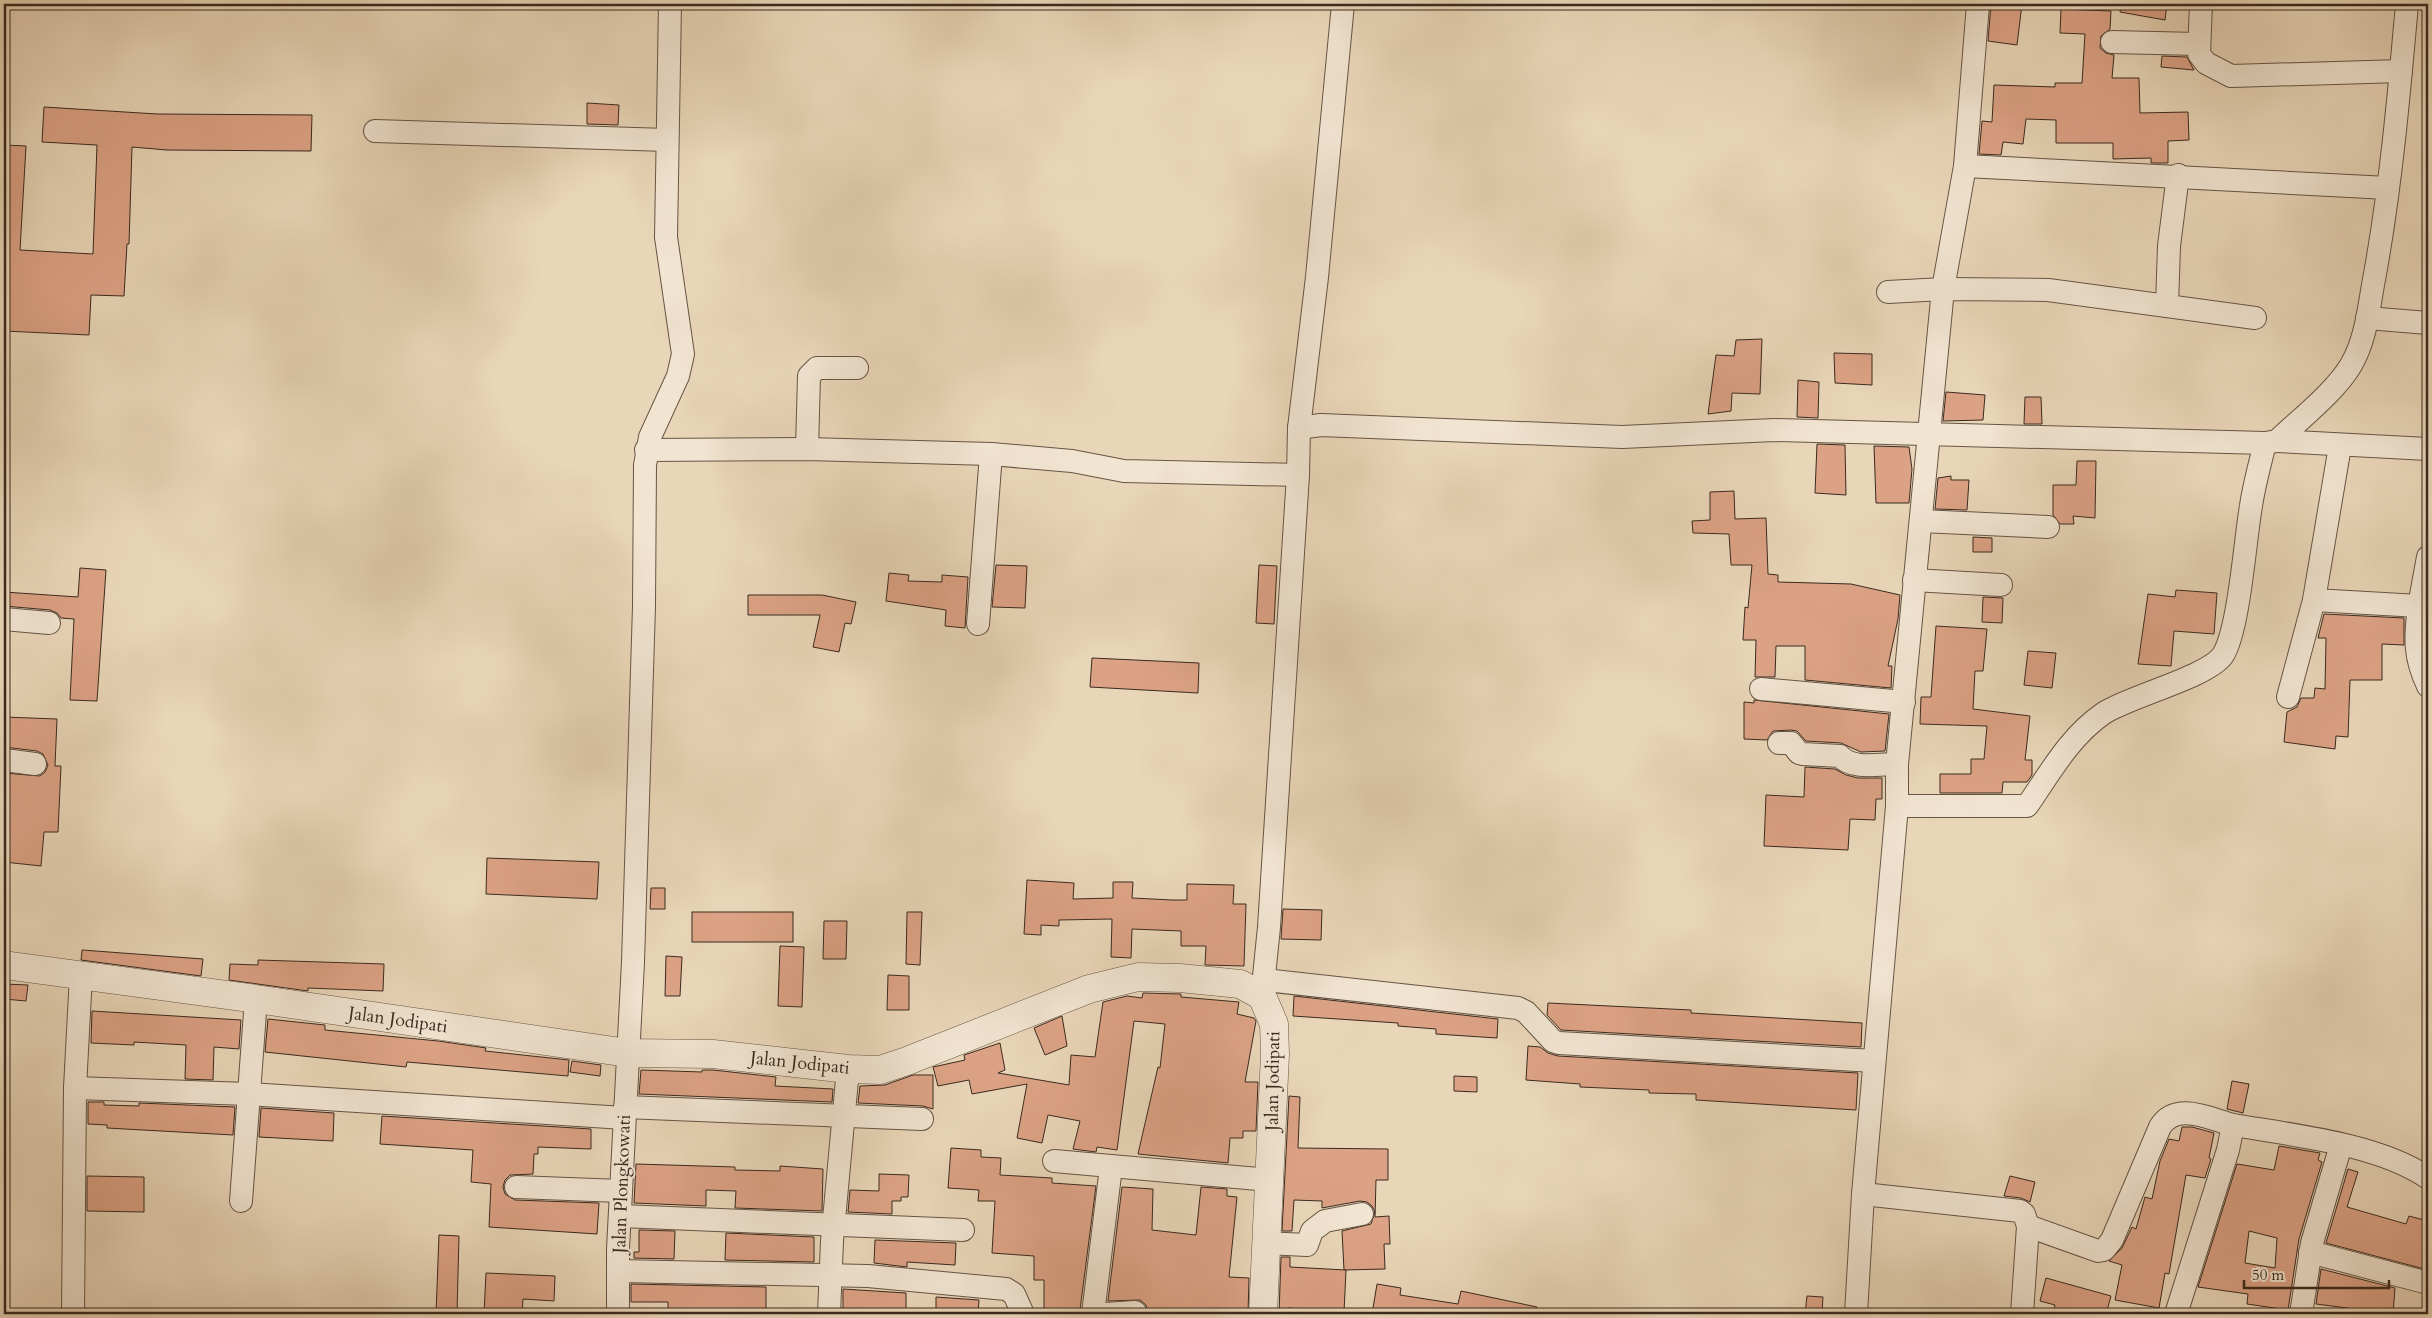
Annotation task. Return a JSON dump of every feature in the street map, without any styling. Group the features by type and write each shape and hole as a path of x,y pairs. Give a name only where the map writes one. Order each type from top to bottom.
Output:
{"street":[{"path":"670,4 666,237 683,354 678,376 646,450 807,449 991,454 1072,461 1124,471 1298,475"},
{"path":"1343,4 1321,247 1298,428 1298,475 1269,927 1264,960 1263,988 1518,1008 1526,1012 1553,1041 1559,1043 1874,1062"},
{"path":"1856,1314 1863,1194 1897,806 1897,764 1914,580 1944,289 1965,166 1978,4"},
{"path":"2201,4 2199,54 2206,63 2232,76 2401,71"},
{"path":"1897,806 2027,806 2078,734 2105,713 2152,690 2187,678 2216,662 2223,655 2233,622 2251,505 2271,442 2336,384 2350,366 2359,348 2367,318 2380,249 2407,4"},
{"path":"2112,42 2198,44"},
{"path":"375,131 667,140"},
{"path":"1965,166 2178,175 2388,188"},
{"path":"2167,306 2170,246 2178,175"},
{"path":"1888,292 1944,289 2048,290 2254,318"},
{"path":"2367,318 2428,323"},
{"path":"807,449 809,376 817,368 857,368"},
{"path":"1298,428 1340,426 1622,436 1774,430 1930,436 2271,442 2428,450"},
{"path":"2288,697 2314,600 2340,446"},
{"name":"Jalan Plongkowati","path":"618,1314 624,1112 633,962 644,606 646,450"},
{"path":"978,624 991,454"},
{"path":"1921,521 2048,527"},
{"path":"2428,556 2416,632 2418,665 2428,686"},
{"path":"1914,580 2001,585"},
{"path":"2314,600 2419,606"},
{"path":"4,619 48,624"},
{"path":"1761,688 1904,702"},
{"path":"1779,743 1791,743 1799,753 1840,756 1845,762 1853,764 1897,764"},
{"path":"4,760 35,764"},
{"name":"Jalan Jodipati","path":"4,965 256,999 628,1053 713,1054 848,1069 880,1070 907,1062 1089,989 1138,977 1180,978 1263,988 1274,1024 1275,1054 1263,1314"},
{"path":"73,1314 75,1088 81,975"},
{"path":"242,1201 256,999"},
{"path":"829,1314 830,1275 848,1069"},
{"path":"75,1088 248,1094 624,1112 922,1119"},
{"path":"2028,1226 2098,1251 2104,1250 2112,1240 2160,1126 2168,1117 2178,1112 2233,1125 2341,1145 2384,1156 2428,1178"},
{"path":"2176,1314 2213,1197 2233,1125"},
{"path":"2301,1314 2310,1252 2324,1197 2341,1145"},
{"path":"1054,1161 1270,1180"},
{"path":"1093,1314 1111,1167"},
{"path":"516,1187 621,1191"},
{"path":"1863,1194 2020,1212 2027,1217 2024,1314"},
{"path":"1265,1243 1301,1245 1312,1231 1324,1221 1362,1214"},
{"path":"620,1216 963,1230"},
{"path":"2310,1252 2428,1283"},
{"path":"619,1271 868,1276 1006,1289 1014,1294 1023,1314"},
{"path":"1106,1314 1136,1312"}],"building":[{"path":"1991,4 2022,4 2017,45 1988,41"},
{"path":"2121,4 2167,4 2165,20 2120,12"},
{"path":"2061,9 2111,11 2110,29 2101,36 2100,48 2106,53 2114,55 2112,78 2139,78 2140,113 2188,112 2189,140 2168,141 2168,163 2151,163 2151,158 2113,159 2113,143 2056,143 2056,120 2026,119 2023,144 2003,142 2001,155 1979,154 1982,121 1992,122 1994,85 2055,87 2055,83 2082,83 2085,34 2060,33"},
{"path":"2162,56 2187,57 2194,70 2161,67"},
{"path":"587,103 619,105 618,125 587,124"},
{"path":"44,107 157,114 312,115 311,151 167,150 132,147 129,244 127,244 124,296 91,295 89,335 4,331 4,145 26,146 20,250 93,254 97,145 42,142"},
{"path":"1762,339 1760,394 1732,393 1731,411 1708,414 1716,355 1734,356 1736,340"},
{"path":"1834,353 1872,354 1872,385 1835,383"},
{"path":"1798,380 1819,382 1818,418 1797,417"},
{"path":"1946,392 1985,395 1983,420 1943,421"},
{"path":"2025,397 2041,397 2042,424 2024,424"},
{"path":"1817,444 1845,445 1846,495 1815,493"},
{"path":"1874,446 1909,447 1912,469 1909,503 1876,503"},
{"path":"2077,461 2096,461 2095,518 2073,516 2074,524 2060,524 2053,515 2053,485 2076,485"},
{"path":"1951,476 1951,480 1969,480 1967,510 1935,509 1938,478"},
{"path":"1734,491 1735,519 1766,518 1768,574 1778,575 1778,582 1851,584 1900,595 1898,619 1888,666 1892,666 1891,688 1805,680 1805,646 1776,646 1775,677 1755,677 1756,640 1743,640 1745,607 1748,608 1752,565 1731,565 1729,534 1693,533 1692,521 1710,520 1710,492"},
{"path":"1973,537 1992,538 1992,552 1973,552"},
{"path":"996,565 1027,566 1025,608 992,607"},
{"path":"1259,565 1277,566 1274,624 1256,623"},
{"path":"80,568 106,570 97,701 70,700 74,619 61,618 57,613 50,610 4,606 4,592 78,597"},
{"path":"889,573 909,575 908,581 942,582 942,575 968,577 965,628 945,626 946,610 886,601"},
{"path":"2176,590 2217,593 2214,634 2174,631 2171,666 2138,664 2148,594 2175,597"},
{"path":"748,595 822,595 856,602 851,624 845,623 839,652 813,647 820,615 748,615"},
{"path":"1983,597 2003,598 2002,623 1982,622"},
{"path":"2324,614 2404,618 2404,645 2382,644 2382,680 2350,680 2348,737 2336,736 2335,749 2284,742 2287,712 2297,707 2301,698 2314,698 2315,688 2325,689 2326,638 2318,638"},
{"path":"1936,626 1987,629 1983,671 1975,671 1973,709 2030,716 2025,760 2032,760 2032,775 2027,782 2003,782 2002,793 1940,793 1940,774 1971,774 1971,759 1984,759 1987,726 1920,724 1921,697 1931,697"},
{"path":"2028,651 2056,653 2052,688 2024,685"},
{"path":"1092,658 1199,663 1198,693 1090,687"},
{"path":"1754,700 1889,714 1885,751 1861,752 1841,743 1806,741 1797,731 1791,730 1773,731 1767,740 1744,739 1744,702 1754,703"},
{"path":"4,717 57,719 55,766 61,766 58,832 44,832 41,866 4,862 7,794 4,794 4,773 40,776 45,772 48,765 43,754 37,751 4,747"},
{"path":"1805,767 1835,769 1846,775 1858,778 1882,778 1882,799 1876,799 1875,820 1850,819 1848,850 1764,846 1766,795 1804,797"},
{"path":"487,858 599,862 597,899 486,894"},
{"path":"1027,880 1074,883 1073,899 1113,898 1113,882 1133,882 1132,898 1172,900 1187,900 1187,884 1234,885 1233,904 1246,904 1244,966 1205,965 1206,946 1181,946 1181,931 1132,929 1131,958 1111,957 1112,919 1059,920 1059,926 1041,925 1041,935 1024,934"},
{"path":"651,888 665,888 665,909 650,909"},
{"path":"1283,909 1322,910 1321,940 1281,939"},
{"path":"692,912 793,912 793,942 692,942"},
{"path":"907,912 922,912 920,965 906,964"},
{"path":"824,921 847,921 846,959 823,959"},
{"path":"780,946 804,947 802,1007 778,1006"},
{"path":"82,950 203,959 201,976 81,960"},
{"path":"666,956 682,957 680,996 665,996"},
{"path":"258,960 384,964 383,991 308,988 308,991 229,980 230,964 258,965"},
{"path":"888,975 909,976 909,1010 887,1010"},
{"path":"4,984 28,985 26,1001 4,999"},
{"path":"1143,993 1181,994 1181,997 1239,1002 1237,1014 1254,1018 1256,1021 1245,1082 1258,1082 1256,1131 1243,1131 1243,1138 1230,1138 1228,1163 1138,1154 1158,1067 1160,1068 1165,1024 1134,1021 1117,1150 1097,1147 1096,1152 1073,1149 1080,1121 1048,1115 1042,1143 1017,1138 1027,1084 972,1094 969,1080 938,1086 933,1067 965,1060 964,1055 1000,1043 1005,1070 998,1073 1069,1085 1071,1055 1095,1057 1103,1002 1127,996 1142,998"},
{"path":"1294,996 1498,1019 1497,1038 1436,1034 1436,1029 1398,1026 1398,1023 1293,1016"},
{"path":"1548,1003 1691,1010 1691,1013 1862,1023 1861,1047 1561,1030 1547,1015"},
{"path":"92,1011 241,1020 239,1049 214,1047 213,1080 185,1079 186,1045 134,1042 134,1045 91,1043"},
{"path":"1062,1016 1067,1046 1045,1055 1034,1028"},
{"path":"268,1019 325,1025 325,1030 438,1041 486,1048 485,1051 569,1060 568,1076 407,1062 406,1067 265,1052"},
{"path":"1528,1046 1540,1047 1548,1053 1558,1056 1858,1073 1856,1110 1696,1100 1696,1094 1649,1093 1649,1090 1580,1087 1580,1084 1526,1080"},
{"path":"572,1061 601,1065 600,1076 570,1072"},
{"path":"641,1070 702,1072 702,1070 713,1070 776,1077 775,1086 833,1089 832,1102 639,1094"},
{"path":"913,1075 933,1075 933,1109 923,1106 858,1103 860,1086 885,1085"},
{"path":"1454,1076 1477,1077 1477,1092 1454,1091"},
{"path":"2232,1081 2249,1084 2243,1113 2227,1109"},
{"path":"1289,1096 1300,1097 1298,1148 1388,1149 1388,1180 1376,1180 1375,1217 1389,1216 1390,1244 1384,1244 1385,1269 1344,1270 1342,1231 1371,1224 1375,1212 1367,1202 1360,1201 1322,1208 1322,1201 1294,1200 1292,1231 1282,1231"},
{"path":"88,1102 104,1102 104,1105 139,1106 139,1103 235,1107 233,1135 107,1128 107,1125 88,1124"},
{"path":"261,1108 334,1113 333,1141 259,1137"},
{"path":"382,1116 591,1129 591,1149 538,1147 538,1154 534,1154 533,1174 510,1175 505,1180 503,1187 505,1194 515,1200 599,1203 597,1234 489,1227 491,1184 471,1182 473,1150 380,1144"},
{"path":"2182,1127 2192,1127 2214,1133 2209,1158 2211,1159 2205,1178 2186,1175 2169,1274 2165,1273 2159,1308 2115,1300 2122,1265 2109,1261 2122,1248 2132,1227 2136,1229 2145,1197 2152,1199 2160,1161 2169,1139 2179,1141"},
{"path":"2279,1146 2320,1153 2318,1160 2322,1162 2299,1239 2288,1310 2247,1304 2248,1294 2198,1287 2237,1164 2274,1170","holes":["2249,1231 2277,1238 2275,1268 2245,1263"]},
{"path":"951,1148 981,1150 981,1157 1001,1158 1000,1175 1052,1178 1052,1183 1096,1186 1080,1310 1044,1310 1044,1280 1034,1280 1034,1256 992,1253 995,1201 978,1201 979,1190 948,1188"},
{"path":"636,1164 735,1167 735,1170 780,1171 780,1166 823,1169 822,1211 735,1208 736,1191 706,1190 706,1206 634,1203"},
{"path":"2348,1169 2358,1172 2347,1207 2406,1224 2409,1216 2428,1221 2428,1270 2326,1243"},
{"path":"879,1174 909,1175 908,1197 901,1197 901,1201 892,1201 892,1214 848,1212 850,1190 879,1191"},
{"path":"87,1176 144,1177 144,1212 87,1211"},
{"path":"2010,1176 2035,1182 2030,1202 2021,1198 2004,1196"},
{"path":"1122,1187 1153,1189 1152,1230 1196,1235 1201,1187 1227,1189 1227,1196 1237,1197 1229,1277 1249,1278 1248,1314 1148,1314 1146,1305 1140,1300 1108,1301"},
{"path":"639,1230 675,1231 674,1259 634,1258 634,1252 639,1252"},
{"path":"726,1233 814,1237 814,1262 725,1260"},
{"path":"439,1235 459,1236 457,1314 436,1314"},
{"path":"875,1240 956,1243 955,1265 907,1262 907,1267 874,1263"},
{"path":"1281,1257 1290,1257 1290,1267 1346,1270 1344,1312 1288,1308 1287,1314 1279,1314"},
{"path":"2321,1269 2395,1288 2393,1314 2316,1304"},
{"path":"486,1273 555,1276 554,1301 523,1299 522,1314 484,1314"},
{"path":"2046,1278 2111,1296 2106,1314 2053,1314 2055,1305 2040,1301"},
{"path":"631,1284 766,1287 766,1314 668,1314 668,1302 631,1302"},
{"path":"1377,1284 1401,1288 1400,1295 1458,1304 1461,1291 1537,1307 1537,1314 1372,1314"},
{"path":"843,1289 906,1293 906,1314 843,1314"},
{"path":"1807,1296 1823,1297 1822,1314 1805,1314"},
{"path":"936,1297 979,1300 978,1314 936,1314"}]}
